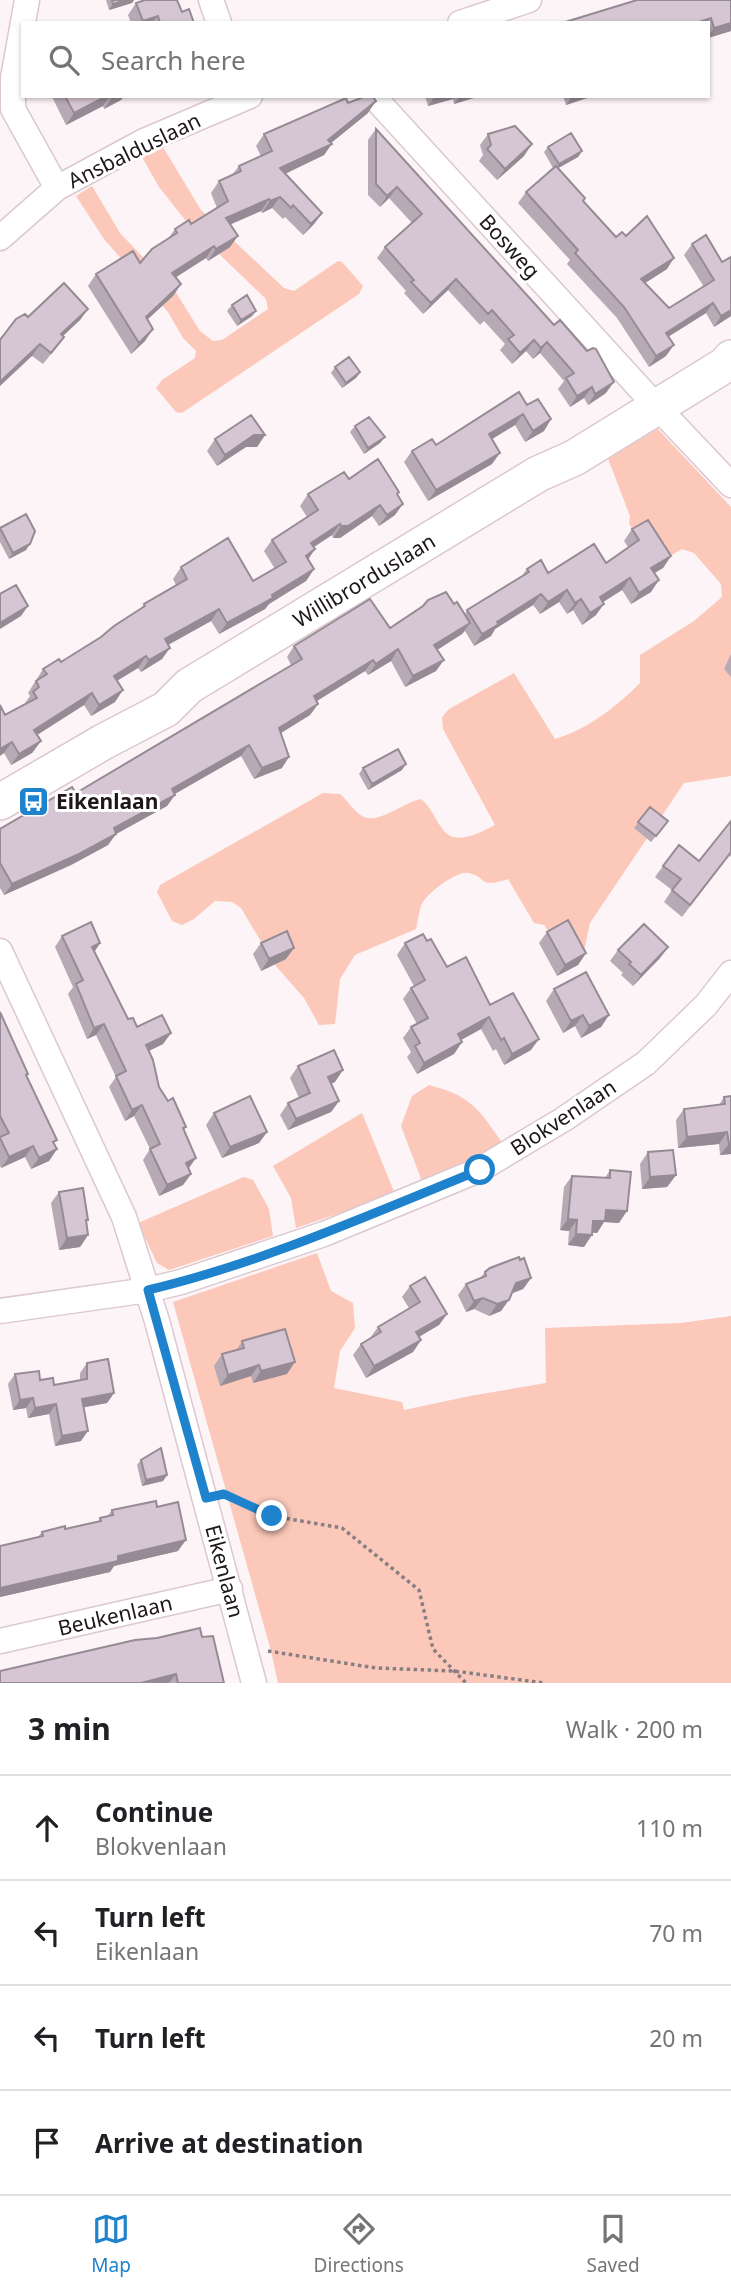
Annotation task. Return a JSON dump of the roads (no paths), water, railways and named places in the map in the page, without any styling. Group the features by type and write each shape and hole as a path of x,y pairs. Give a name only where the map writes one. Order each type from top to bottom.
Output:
{"main road":[{"name":"Willibrorduslaan","path":"652,401 731,344"},
{"name":"Willibrorduslaan","path":"0,802 166,709 190,686 538,474 585,431 725,365 731,358"}],"street":[{"name":"Ansbalduslaan","path":"23,21 27,0"},
{"path":"211,0 218,21"},
{"path":"466,21 529,0"},
{"name":"Ansbalduslaan","path":"21,33 13,78 13,109 57,188"},
{"name":"Ansbalduslaan","path":"0,238 57,188 144,141 245,98"},
{"name":"Bosweg","path":"375,98 731,485"},
{"name":"Eikenlaan","path":"0,951 124,1217 148,1290 247,1648 254,1683"},
{"name":"Blokvenlaan","path":"0,1311 148,1290 181,1282 324,1234 480,1170 564,1119 646,1063 706,1005 731,973"},
{"name":"Beukenlaan","path":"0,1641 230,1589"}],"place":[{"name":"Eikenlaan","path":"33,801"}]}
